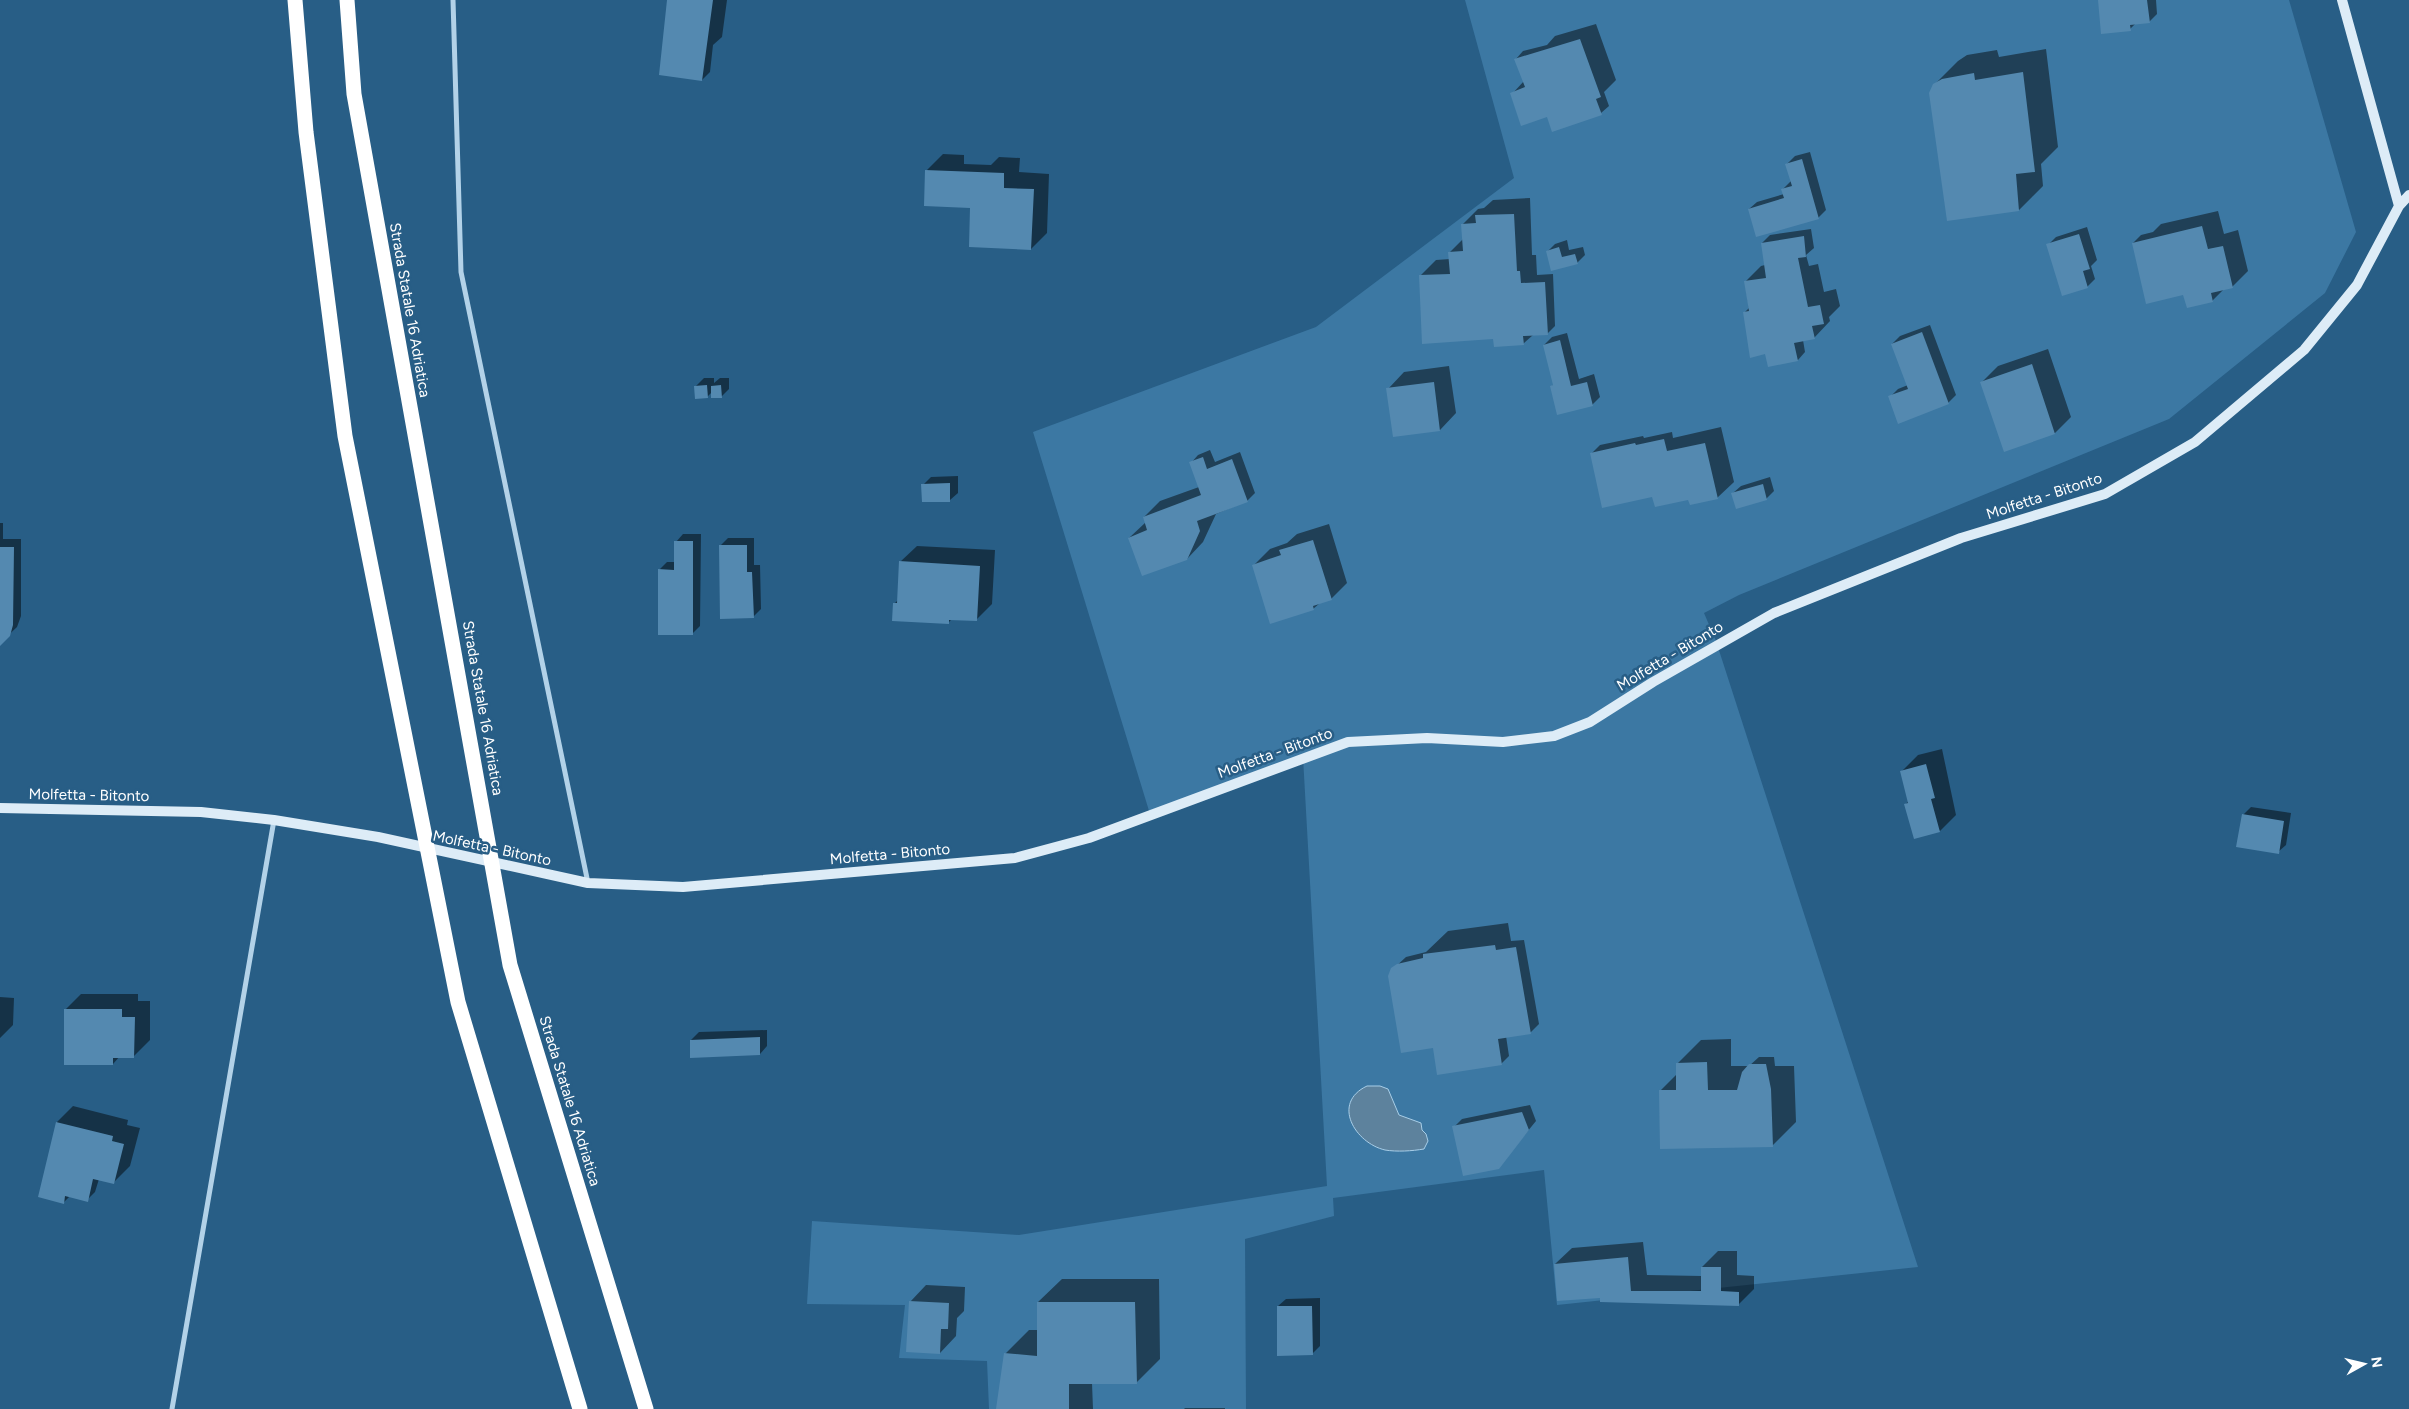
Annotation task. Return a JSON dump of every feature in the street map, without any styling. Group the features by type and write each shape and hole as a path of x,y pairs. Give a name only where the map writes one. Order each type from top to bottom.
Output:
{"highway":[{"path":"295,0 306,132 346,436 458,1002 580,1409"},
{"name":"Strada Statale 16 Adriatica","path":"347,0 354,94 510,965 646,1409"}],"street":[{"path":"453,0 460,272 588,883"},
{"path":"2342,0 2399,206"},
{"name":"Molfetta - Bitonto","path":"0,808 202,812 274,820 378,837 588,883 683,887 1015,858 1089,838 1348,742 1427,738 1502,742 1554,736 1590,722 1653,682 1774,613 1961,538 2104,494 2195,442 2304,350 2357,285 2399,206 2409,195"},
{"path":"172,1409 274,820"}],"shaded area":[{"path":"1465,0 2289,0 2356,232 2325,293 2169,419 1739,595 1704,613 1716,641 1918,1267 1557,1305 1544,1170 1333,1198 1334,1216 1245,1239 1246,1409 989,1409 987,1361 899,1358 905,1305 807,1304 812,1221 1019,1235 1327,1186 1303,757 1150,814 1033,432 1316,327 1514,178"},
{"path":"1367,1086 1380,1086 1388,1089 1399,1115 1421,1123 1422,1130 1426,1134 1428,1141 1424,1149 1385,1150 1374,1146 1364,1139 1351,1122 1349,1112 1350,1102 1356,1093"}],"building":[{"path":"667,0 713,0 702,81 659,75"},
{"path":"2098,0 2147,0 2150,23 2130,25 2131,31 2101,34"},
{"path":"1580,39 1601,97 1596,99 1602,115 1552,132 1547,117 1521,126 1510,93 1525,87 1514,59"},
{"path":"2023,72 2035,172 2016,174 2019,211 1947,221 1929,93 1933,84 1942,79 1974,73 1975,80"},
{"path":"1802,159 1819,219 1756,237 1748,209 1784,198 1781,189 1792,186 1785,164"},
{"path":"925,170 1004,173 1004,188 1034,189 1031,250 969,247 970,208 924,206"},
{"path":"1514,214 1517,271 1520,271 1521,283 1545,282 1548,335 1523,336 1524,345 1494,347 1493,339 1422,344 1419,275 1450,274 1448,252 1463,251 1461,224 1476,223 1475,215"},
{"path":"2202,226 2208,249 2223,246 2233,288 2211,293 2213,302 2187,308 2183,295 2146,304 2132,243"},
{"path":"2079,234 2090,269 2083,271 2088,288 2062,296 2046,244"},
{"path":"1804,236 1806,257 1798,258 1808,307 1820,305 1824,324 1812,326 1815,339 1794,343 1798,361 1768,367 1765,354 1750,358 1743,312 1749,311 1744,281 1766,278 1761,243"},
{"path":"1559,247 1562,257 1575,254 1578,264 1551,271 1546,251"},
{"path":"1922,332 1949,404 1898,424 1888,396 1908,389 1891,344"},
{"path":"1560,340 1571,386 1587,382 1593,406 1557,415 1550,386 1553,385 1543,345"},
{"path":"2032,364 2055,434 2004,452 1980,382"},
{"path":"1434,382 1440,431 1393,437 1386,388"},
{"path":"707,385 708,398 695,399 694,386"},
{"path":"721,385 722,398 711,398 711,386"},
{"path":"1664,439 1667,451 1705,443 1718,499 1690,505 1688,500 1655,507 1652,497 1602,508 1590,453"},
{"path":"1203,457 1207,469 1232,459 1248,502 1197,521 1200,531 1187,560 1142,576 1128,538 1147,530 1143,517 1201,495 1189,462"},
{"path":"950,483 950,502 922,502 921,484"},
{"path":"1763,484 1767,500 1736,509 1731,493"},
{"path":"1313,540 1332,600 1313,606 1314,610 1270,624 1252,565 1281,555 1279,550"},
{"path":"674,541 693,541 693,635 658,635 658,569 674,570"},
{"path":"719,545 747,545 747,572 752,572 754,618 720,619"},
{"path":"0,547 14,547 13,625 10,636 0,646"},
{"path":"899,561 980,566 977,621 949,620 949,624 892,621 893,603 897,603"},
{"path":"1926,764 1935,798 1931,799 1940,832 1914,839 1904,804 1908,803 1900,771"},
{"path":"2242,814 2284,821 2279,854 2236,847"},
{"path":"1495,945 1496,950 1516,947 1531,1034 1498,1039 1502,1065 1437,1075 1433,1048 1401,1053 1388,976 1391,968 1397,964 1423,958 1423,954"},
{"path":"64,1009 122,1009 122,1017 135,1017 134,1058 113,1058 113,1065 64,1065"},
{"path":"760,1037 760,1055 690,1058 690,1040"},
{"path":"1707,1062 1708,1090 1737,1090 1742,1072 1749,1064 1766,1064 1771,1089 1773,1147 1660,1149 1659,1090 1676,1090 1676,1063"},
{"path":"1522,1112 1529,1130 1499,1169 1463,1176 1452,1126"},
{"path":"56,1122 113,1136 112,1141 124,1144 114,1184 93,1179 88,1202 65,1196 64,1204 38,1197"},
{"path":"1628,1257 1631,1291 1701,1291 1701,1267 1721,1267 1721,1291 1739,1292 1739,1306 1600,1302 1600,1298 1557,1301 1554,1264"},
{"path":"909,1301 949,1303 948,1329 941,1329 940,1354 906,1352"},
{"path":"1037,1302 1135,1302 1137,1384 1069,1384 1069,1409 996,1409 1004,1353 1037,1356"},
{"path":"1277,1306 1312,1306 1313,1355 1277,1356"}]}
